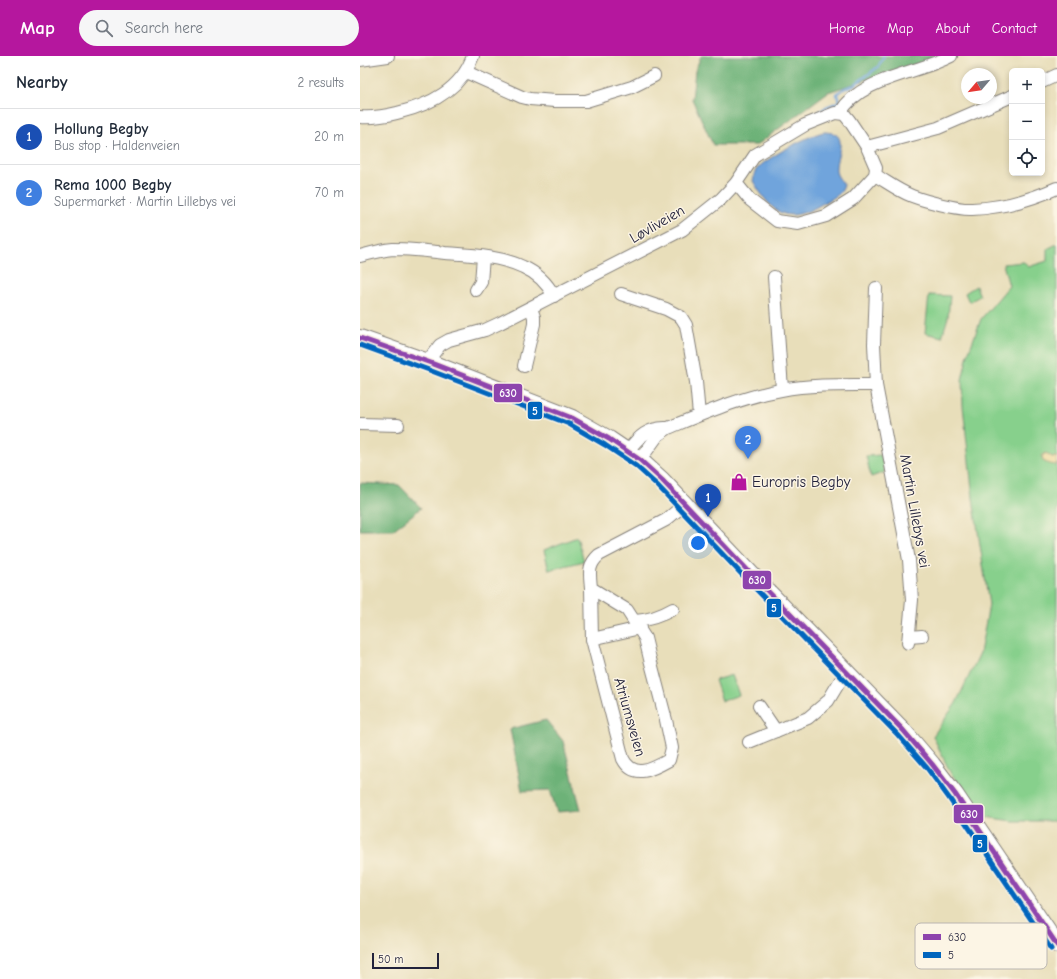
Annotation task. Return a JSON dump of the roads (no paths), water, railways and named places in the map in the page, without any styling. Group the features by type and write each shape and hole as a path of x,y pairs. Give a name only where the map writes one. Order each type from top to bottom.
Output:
{"main road":[{"path":"360,338 431,363 572,418 634,455 662,480 903,730 955,794 1042,923"},
{"path":"1047,930 1057,945"}],"street":[{"path":"360,60 388,56"},
{"path":"360,117 391,114 433,101 453,87 466,72 473,56"},
{"path":"736,183 750,200 777,221 798,224 826,216 853,199 875,175 874,163 867,147 849,120 840,113 846,104 851,99 881,81 903,72 939,62 951,56"},
{"path":"466,72 522,97 530,99 563,101 586,100 632,87 654,76"},
{"path":"1045,81 1057,75"},
{"path":"867,147 938,128 1009,97"},
{"name":"Løvliveien","path":"431,363 433,354 440,344 485,330 531,308 682,230 721,199 736,183 755,155 805,125 835,113 840,113"},
{"path":"875,175 913,197 933,203 970,210 1005,206 1044,194 1057,188"},
{"path":"360,256 377,251 393,249 507,260 525,267 544,281 554,296"},
{"path":"476,290 481,282 483,257"},
{"path":"774,277 782,389"},
{"name":"Martin Lillebys vei","path":"876,288 874,344 876,385 909,560 912,600 908,640 922,636"},
{"path":"621,294 666,309 681,317 686,325 696,382 699,415"},
{"path":"524,366 534,324 534,317 531,308"},
{"path":"634,455 668,428 746,398 782,389 823,385 876,385"},
{"path":"360,424 398,425"},
{"name":"Atriumsveien","path":"591,588 627,610 646,638 672,748 669,760 648,770 632,770 626,766 623,759 592,639 590,568 593,561 599,555 666,520 685,504"},
{"path":"592,639 638,625 652,618 663,615 673,609"},
{"path":"749,742 808,718 828,702 840,681 848,673"},
{"path":"759,706 776,731"}],"water":[{"path":"824,132 832,133 840,140 836,171 844,185 842,191 838,195 814,209 802,213 793,215 784,214 776,210 768,203 753,181 755,171 768,160 788,148 809,137"}],"waterway":[{"path":"814,116 826,107 839,102 837,94 845,88 854,85 878,67 884,56"}],"place":[{"name":"Rema 1000 Begby","path":"748,459"},
{"name":"Europris Begby","path":"739,482"},
{"name":"Hollung Begby","path":"708,517"}]}
